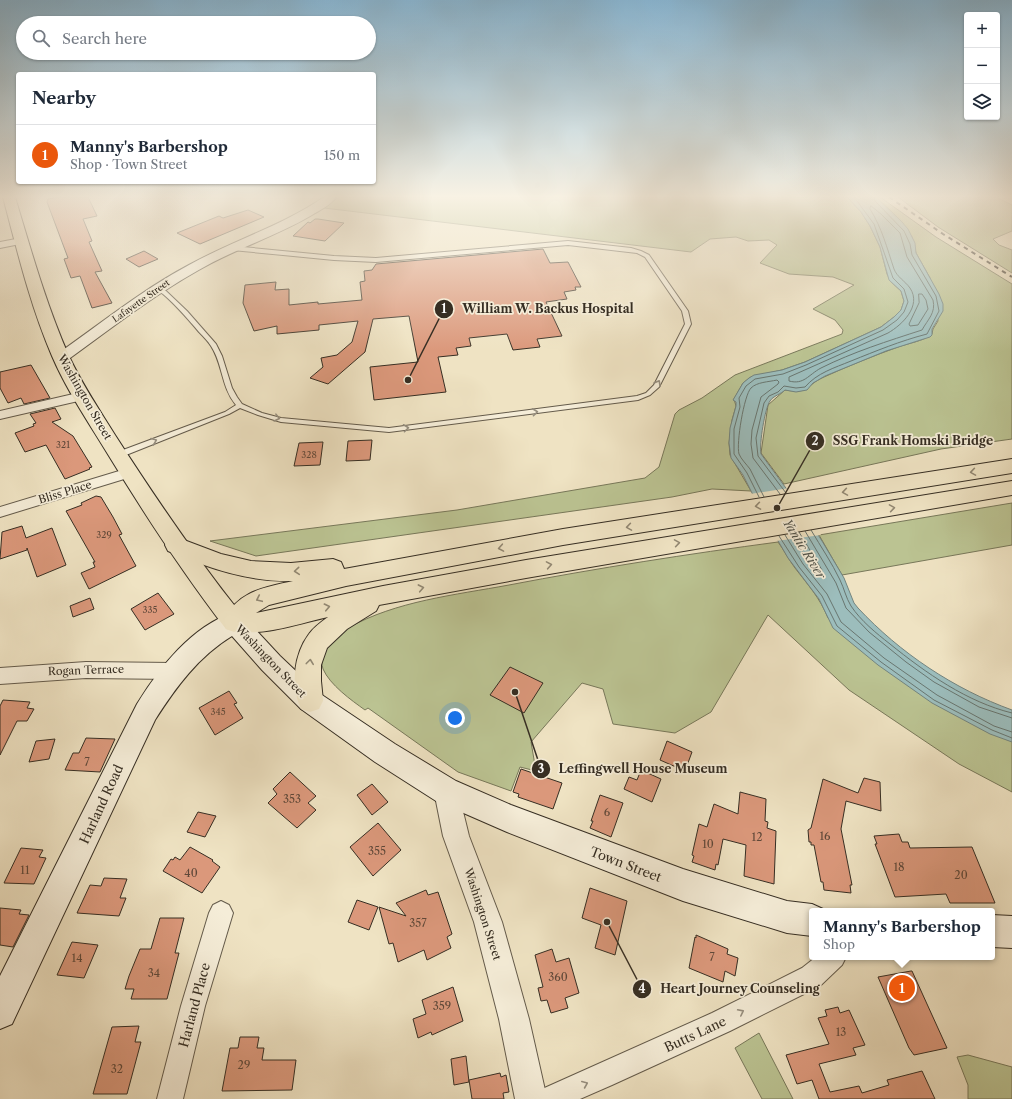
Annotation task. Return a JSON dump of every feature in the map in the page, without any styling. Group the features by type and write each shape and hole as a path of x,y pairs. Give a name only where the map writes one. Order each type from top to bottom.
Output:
{"highway":[{"name":"Washington Street","path":"23,248 37,294 61,358 82,396 129,473 176,545 234,622"},
{"path":"234,622 250,604 271,594 338,579 461,555 1012,466"},
{"path":"234,622 258,623 383,596 541,566 1012,488"},
{"path":"176,545 228,564 254,570 279,572 342,567 425,552 461,555"},
{"path":"310,701 310,663 316,642 325,632 338,622 383,596"}],"main road":[{"name":"Harland Road","path":"0,1012 8,980 152,702 173,671 200,645 234,622"},
{"name":"Washington Street","path":"234,622 271,663 310,701 385,753 446,791"},
{"name":"Town Street","path":"446,791 507,818 683,886 787,917 809,920"},
{"path":"995,931 1012,932"}],"street":[{"name":"Lafayette Street","path":"61,358 158,289 195,267 231,248"},
{"path":"0,415 82,396"},
{"name":"Bliss Place","path":"0,512 129,473"},
{"name":"Rogan Terrace","path":"0,676 105,668 137,668 173,671"},
{"name":"Washington Street","path":"446,791 457,838 488,922 514,1019 531,1099"},
{"name":"Harland Place","path":"170,1099 193,1006 221,912"},
{"name":"Butts Lane","path":"549,1099 603,1076 730,1017 810,977 830,960"}],"lane":[{"path":"235,248 368,260 396,259 511,248"},
{"path":"158,289 164,292 185,312 214,344 229,388 234,398 240,405 260,414 281,420 389,430 627,400 648,394 657,386 688,324 688,318 685,311 647,256 631,250 616,248"},
{"path":"118,455 219,417 240,405"}],"green space":[{"path":"660,248 696,248 691,252"},
{"path":"774,248 880,248 887,274 891,282 901,291 904,301 901,310 881,327 805,362 782,370 751,377 743,383 734,399 736,406 732,420 729,443 730,455 751,491 712,489 672,497 256,556 210,541 457,510 645,478 659,467 675,414 679,410 702,398 735,375 842,334 843,330 835,320 813,309 854,285 833,277 789,274 760,263"},
{"path":"915,248 954,248 1012,284 1012,439 941,449 784,484 761,453 768,405 785,390 803,390 818,380 842,369 889,350 916,342 932,334 938,321 930,278"},
{"path":"972,248 1008,248 1012,250 1012,273"},
{"path":"1012,503 1012,545 842,575 819,535"},
{"path":"778,542 817,598 828,618 1012,741 1012,792 959,764 849,690 768,615 711,712 675,733 613,724 603,689 582,683 531,742 536,771 520,767 511,791 458,772 368,708 365,710 354,702 341,692 326,675 323,669 321,656 333,641 344,631 366,619 406,605 447,596 609,567"},
{"path":"759,1033 793,1099 762,1099 735,1048"},
{"path":"968,1055 1012,1067 1012,1099 968,1099 968,1085 957,1057"}],"water":[{"name":"Yantic River","path":"880,248 916,248 916,253 943,304 943,311 932,329 932,335 930,337 886,351 825,376 813,383 807,390 796,392 785,390 773,398 768,405 764,418 761,454 802,510 822,541 844,578 854,603 858,608 892,640 929,668 969,692 1012,710 1012,742 990,734 932,703 878,665 833,628 819,599 788,558 763,515 743,475 731,458 729,443 730,428 736,406 736,402 733,400 743,383 754,375 782,370 805,362 881,327 901,310 904,301 901,291 889,280"}],"pier":[{"path":"789,488 821,535 776,541 750,494"}],"building":[{"path":"64,248 92,248 102,271 95,272 112,303 92,308 80,276 71,278 64,259 68,258"},
{"path":"543,249 550,263 568,262 581,287 575,287 576,290 564,292 567,299 546,302 562,336 537,339 540,347 513,350 507,334 469,338 471,346 456,348 458,355 438,357 446,392 374,400 370,367 418,362 409,316 373,319 365,352 328,384 310,378 323,367 321,358 337,355 352,342 358,321 319,325 319,330 277,334 277,326 254,331 243,303 245,285 276,282 275,290 289,289 289,305 362,300 360,282 365,281 364,271 372,270 376,264"},
{"path":"144,251 158,259 139,267 126,259"},
{"path":"31,365 50,398 24,404 21,398 8,403 0,388 0,372"},
{"path":"55,408 61,419 52,422 73,436 92,467 65,479 46,445 25,452 15,433 34,426 33,424 36,423 30,414"},
{"path":"372,440 370,460 346,461 348,441"},
{"path":"323,442 320,465 294,466 299,443"},
{"path":"96,496 101,497 113,517 122,534 119,535 136,566 89,589 81,573 95,567 93,562 95,562 66,511 82,505 81,503"},
{"path":"22,526 26,538 52,528 66,565 37,577 27,548 27,550 0,559 2,532"},
{"path":"158,593 174,614 145,630 131,609"},
{"path":"90,598 94,609 73,617 70,606"},
{"path":"510,667 543,683 524,713 490,695"},
{"path":"229,691 237,703 234,704 243,718 215,735 199,708"},
{"path":"3,700 30,702 27,708 34,709 27,721 17,721 0,755 0,706"},
{"path":"86,738 115,739 100,772 65,770 73,753 79,753"},
{"path":"55,739 49,759 29,762 36,741"},
{"path":"667,741 692,752 685,771 660,760"},
{"path":"521,769 562,783 553,809 518,797 519,794 513,792"},
{"path":"641,770 661,779 652,802 624,789 629,777 637,780"},
{"path":"290,772 316,796 308,803 316,810 297,828 268,803 277,794 273,789"},
{"path":"864,778 880,782 881,811 846,801 841,829 852,885 850,885 851,893 824,890 814,845 811,845 811,842 809,842 808,830 811,828 823,779 858,793"},
{"path":"372,784 388,802 372,815 357,795"},
{"path":"740,792 766,799 765,821 768,822 767,828 776,831 774,884 744,876 746,845 723,839 718,865 716,864 715,870 692,862 694,856 692,855 699,824 707,827 714,804 738,814"},
{"path":"600,795 623,803 611,837 590,828"},
{"path":"198,812 216,816 205,837 187,832"},
{"path":"378,823 401,850 373,876 350,847"},
{"path":"899,834 902,842 908,842 910,848 972,847 995,903 950,903 946,894 895,897 875,844 877,844 874,836"},
{"path":"190,847 213,860 212,861 220,867 202,893 163,871 171,859 173,860 175,857 180,860"},
{"path":"21,848 43,850 39,857 46,858 34,884 4,883"},
{"path":"104,878 127,879 120,898 126,898 119,916 77,913 90,885 101,886"},
{"path":"590,888 627,901 615,955 595,948 601,925 582,918"},
{"path":"426,890 428,895 438,892 452,934 447,937 451,948 427,960 424,950 398,962 393,943 389,944 379,907 406,916 396,903"},
{"path":"357,900 378,907 369,930 348,922"},
{"path":"0,908 21,910 19,914 29,915 13,947 0,945"},
{"path":"160,918 184,918 175,953 179,953 167,999 131,999 134,989 125,989 129,976 140,949 151,949"},
{"path":"696,935 728,949 727,954 738,958 735,976 725,971 723,982 689,968"},
{"path":"72,942 98,945 84,978 57,975"},
{"path":"552,949 556,962 569,958 579,993 565,998 568,1008 551,1013 547,1000 541,1001 538,988 543,987 535,955"},
{"path":"912,971 947,1048 914,1055 909,1048 878,977"},
{"path":"453,987 463,1021 432,1035 431,1032 418,1038 413,1019 426,1014 422,1000"},
{"path":"838,1007 840,1013 849,1010 865,1045 853,1048 856,1055 819,1064 830,1092 859,1086 862,1093 889,1085 887,1080 922,1071 935,1099 819,1099 812,1080 797,1084 786,1055 829,1044 818,1018 827,1016 825,1010"},
{"path":"139,1026 135,1042 141,1042 127,1094 93,1094 112,1027"},
{"path":"240,1037 259,1037 257,1048 264,1048 262,1060 296,1060 292,1090 222,1091 230,1048 238,1048"},
{"path":"466,1056 469,1082 454,1085 451,1059"},
{"path":"500,1073 501,1077 506,1075 509,1092 503,1093 504,1099 472,1099 469,1080"}],"railway":[{"path":"966,248 1012,277"}],"place":[{"name":"William W. Backus Hospital","path":"408,380"},
{"name":"SSG Frank Homski Bridge","path":"777,508"},
{"name":"Leffingwell House Museum","path":"515,692"},
{"name":"Heart Journey Counseling","path":"607,922"},
{"name":"Manny's Barbershop","path":"902,988"}]}
